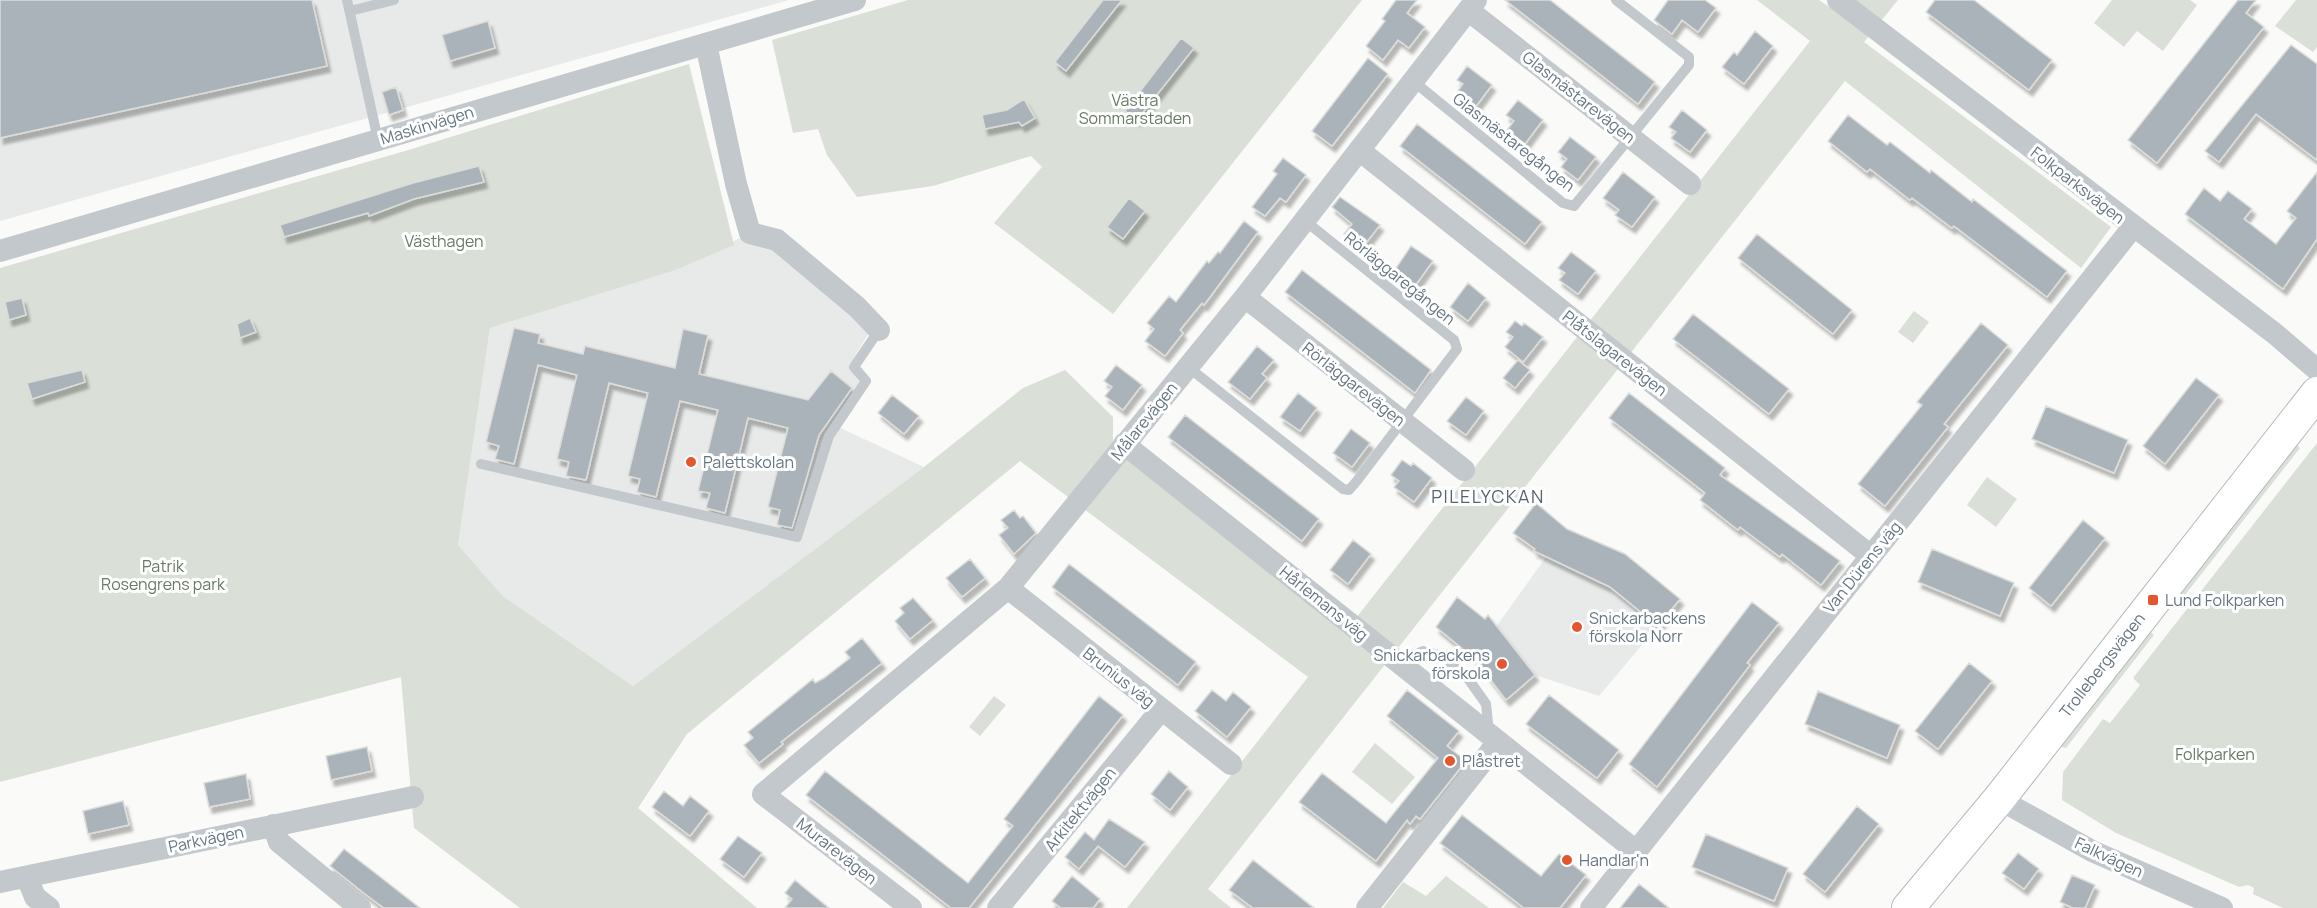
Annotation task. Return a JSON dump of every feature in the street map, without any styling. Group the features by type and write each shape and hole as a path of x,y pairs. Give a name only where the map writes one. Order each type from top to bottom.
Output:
{"street":[{"name":"Maskinvägen","path":"0,251 706,44 812,6 855,0"},
{"name":"Folkparksvägen","path":"1838,0 2274,333 2317,370"},
{"name":"Glasmästarevägen","path":"1472,5 1690,184"},
{"name":"Målarevägen","path":"763,794 1008,588 1245,297 1472,5"},
{"path":"706,44 731,164 750,233 777,240 857,307 879,330"},
{"name":"Plåtslagarevägen","path":"1359,150 1870,556"},
{"name":"Van Dürens väg","path":"1591,908 2133,227"},
{"name":"Rörläggarevägen","path":"1245,297 1464,470"},
{"name":"Trollebergsvägen","path":"1908,908 1999,800 2317,393"},
{"name":"Hårlemans väg","path":"1124,444 1636,851"},
{"name":"Brunius väg","path":"1008,588 1231,764"},
{"name":"Arkitektvägen","path":"998,908 1161,710"},
{"path":"1367,908 1494,738"},
{"name":"Murarevägen","path":"763,794 911,908"},
{"name":"Parkvägen","path":"0,882 413,797"},
{"name":"Falkvägen","path":"1999,800 2092,851 2222,908"},
{"path":"273,825 279,842 360,908"},
{"path":"27,877 35,897 49,908"}],"lane":[{"path":"378,140 348,5 394,0"},
{"name":"Glasmästaregången","path":"1413,81 1563,203 1574,206 1689,65 1689,57 1616,0"},
{"name":"Rörläggaregången","path":"1188,367 1343,489 1349,490 1403,422 1451,360 1457,349 1454,340 1304,220"},
{"path":"481,464 797,537 829,436 866,381 854,367 879,330"},
{"path":"1400,663 1423,651 1439,655 1467,677 1486,704 1494,738"}],"shaded area":[{"path":"0,0 789,0 0,221"},
{"name":"Palettskolan","path":"750,233 873,326 849,366 860,383 832,424 924,467 633,686 503,596 458,545 490,328 673,271"},
{"name":"Snickarbackens förskola Norr","path":"1546,557 1610,587 1658,626 1599,696 1535,675 1496,627"}],"green space":[{"name":"Västra Sommarstaden","path":"908,0 1362,0 1113,314 994,223 1042,167 1031,156 933,186 857,197 827,155 818,129 793,133 772,40"},
{"name":"Patrik Rosengrens park","path":"1757,0 1819,0 1837,12 1846,0 1898,0 1864,42 2111,227 2081,268 1845,81 1208,889 1231,908 1127,908 1308,677 1020,461 687,734 638,808 757,908 520,908 414,828 401,677 0,782 0,268 405,151 689,64 734,245 673,271 490,328 458,545 503,596 633,686 924,467 1023,388 1065,370 1113,417 1113,449 1345,632 1810,41"},
{"path":"2112,0 2190,0 2197,5 2163,51 2137,31 2124,47 2094,23"},
{"path":"2296,0 2317,0 2317,47 2313,52 2275,26"},
{"path":"1914,311 1929,322 1913,343 1898,332"},
{"path":"2295,443 2300,448 2174,609 2168,605"},
{"name":"Folkparken","path":"2317,443 2317,908 2283,908 2253,894 2254,888 2248,885 2239,887 2116,833 2062,800 2063,772 2103,719 2110,723 2140,685 2133,678"},
{"path":"1987,477 2017,499 1996,527 1967,505"},
{"path":"2148,630 2154,635 2066,748 2058,746"},
{"path":"994,696 1006,705 980,736 969,727"},
{"path":"1375,743 1415,777 1392,804 1352,772"},
{"path":"1446,876 1489,908 1383,908 1403,882 1426,896"}],"building":[{"path":"0,0 312,0 327,66 0,138"},
{"path":"1103,0 1122,0 1066,71 1055,62"},
{"path":"1396,0 1417,0 1407,13 1425,27 1409,48 1398,40 1383,60 1366,46 1385,21 1382,19"},
{"path":"1505,0 1550,0 1655,82 1638,104"},
{"path":"1668,0 1705,0 1716,8 1698,32 1682,20 1672,34 1654,20"},
{"path":"1935,0 1974,0 2052,60 2029,90 1926,12"},
{"path":"2238,0 2256,0 2246,13 2264,27 2157,163 2128,140"},
{"path":"488,21 495,48 450,61 442,35"},
{"path":"1755,31 1773,46 1744,84 1722,67 1734,52 1737,55"},
{"path":"1181,38 1194,48 1137,120 1125,111"},
{"path":"2291,45 2317,64 2317,160 2256,114 2219,162 2205,151"},
{"path":"1368,58 1388,74 1332,146 1312,131"},
{"path":"1467,66 1492,85 1474,109 1455,95 1463,84 1457,80"},
{"path":"396,87 403,110 389,115 382,92"},
{"path":"1024,99 1035,118 1022,126 1019,122 985,129 982,115 1007,110"},
{"path":"1518,100 1543,120 1525,144 1507,130 1514,121 1506,115"},
{"path":"1682,110 1707,130 1690,152 1671,138 1676,132 1669,127"},
{"path":"1848,115 1887,145 1890,142 1930,173 1931,170 1972,202 1973,199 2067,271 2047,297 1954,226 1952,228 1912,198 1910,200 1870,169 1867,172 1828,141"},
{"path":"1417,124 1542,222 1525,244 1400,146"},
{"path":"1570,137 1596,157 1578,180 1561,167 1567,159 1558,152"},
{"path":"1283,158 1306,175 1286,202 1280,198 1265,216 1252,207 1277,174 1273,171"},
{"path":"479,166 484,182 414,199 369,216 368,213 284,237 280,225 413,183"},
{"path":"1623,172 1655,197 1632,227 1615,215 1619,210 1603,198"},
{"path":"2317,172 2317,239 2283,289 2185,214 2204,188 2220,201 2228,191 2252,209 2244,219 2276,244 2296,218 2287,211"},
{"path":"1340,197 1380,225 1362,248 1344,234 1352,224 1332,207"},
{"path":"1129,198 1145,211 1123,239 1107,227"},
{"path":"1244,221 1258,232 1204,305 1202,303 1180,330 1183,333 1165,356 1145,341 1154,329 1147,323 1169,296 1176,302 1207,261 1209,263 1218,252 1220,253"},
{"path":"1757,234 1852,310 1833,334 1738,258"},
{"path":"1411,246 1433,261 1415,286 1394,271"},
{"path":"1571,252 1596,271 1578,294 1559,280 1565,273 1558,268"},
{"path":"1302,270 1431,370 1415,393 1285,292"},
{"path":"1468,283 1486,298 1468,321 1450,307"},
{"path":"22,298 26,315 9,320 5,302"},
{"path":"1693,314 1789,389 1769,414 1673,339"},
{"path":"250,318 256,332 240,338 237,324"},
{"path":"1515,321 1522,326 1524,323 1543,337 1523,362 1505,347 1513,337 1506,332"},
{"path":"1981,323 2008,345 1944,424 1948,427 1885,506 1858,484 1922,405 1917,402"},
{"path":"514,328 540,334 538,343 583,354 585,346 675,368 683,329 708,335 699,374 808,400 831,371 852,388 819,435 792,528 777,525 780,510 768,507 788,428 748,418 725,513 706,508 710,493 698,491 718,410 680,401 656,497 637,492 640,479 628,476 648,393 609,383 586,480 566,476 569,462 557,459 577,375 538,365 514,464 495,459 499,446 486,442"},
{"path":"1257,346 1274,360 1262,374 1267,378 1250,399 1228,382"},
{"path":"1518,360 1530,370 1515,388 1503,378"},
{"path":"1116,365 1142,385 1123,410 1105,396 1112,387 1104,381"},
{"path":"82,370 85,382 32,399 27,383"},
{"path":"2196,378 2219,395 2165,464 2143,446"},
{"path":"1298,393 1317,408 1300,431 1280,417"},
{"path":"1629,393 1725,468 1720,475 1840,561 1821,585 1782,554 1780,557 1740,527 1738,530 1700,500 1705,493 1609,418"},
{"path":"892,395 919,416 904,434 878,413"},
{"path":"1466,397 1484,411 1466,435 1447,421"},
{"path":"2046,406 2128,440 2114,473 2032,439"},
{"path":"1185,415 1319,519 1302,541 1168,437"},
{"path":"1351,429 1370,443 1352,467 1333,453"},
{"path":"1402,460 1411,466 1413,463 1432,478 1414,502 1394,487 1399,481 1391,475"},
{"path":"1536,503 1567,529 1625,554 1680,599 1658,626 1610,587 1534,551 1535,549 1513,533"},
{"path":"1014,510 1020,518 1023,516 1036,533 1014,554 999,535 1008,528 1001,520"},
{"path":"2083,520 2105,538 2051,606 2029,588"},
{"path":"1353,540 1371,554 1348,584 1330,570"},
{"path":"1932,549 2014,583 2000,616 1918,582"},
{"path":"970,559 985,578 962,597 946,578"},
{"path":"1069,564 1196,662 1178,685 1052,587"},
{"path":"1457,597 1485,619 1488,615 1535,675 1506,700 1474,658 1436,627"},
{"path":"913,598 933,620 910,639 895,621 904,613 900,608"},
{"path":"1752,602 1779,623 1747,663 1750,665 1657,787 1629,764"},
{"path":"862,638 882,663 781,742 783,744 759,763 744,745 753,738 748,732 813,679 815,683 824,678 850,658 845,652"},
{"path":"1969,663 1992,681 1938,749 1915,731"},
{"path":"1212,690 1226,701 1233,692 1251,707 1227,737 1195,711"},
{"path":"1407,690 1459,731 1447,746 1466,761 1420,819 1416,816 1410,824 1407,820 1376,861 1299,802 1322,773 1386,823 1438,758 1387,716"},
{"path":"1818,691 1900,725 1887,758 1805,724"},
{"path":"1549,695 1619,750 1597,778 1526,724"},
{"path":"1099,696 1123,715 969,908 951,908 806,795 825,771 968,883 1013,826 1004,819"},
{"path":"367,747 372,771 331,780 326,756"},
{"path":"1169,771 1188,787 1170,810 1151,794"},
{"path":"246,774 250,799 209,807 204,783"},
{"path":"664,791 683,806 690,796 709,811 690,836 652,807"},
{"path":"123,801 129,825 88,834 83,811"},
{"path":"1857,806 1879,824 1825,892 1803,874"},
{"path":"1462,815 1541,876 1559,854 1586,875 1560,908 1524,908 1440,843"},
{"path":"1109,819 1145,842 1125,867 1098,846 1079,869 1065,857 1085,832 1094,840"},
{"path":"1706,834 1788,868 1774,901 1692,867"},
{"path":"738,836 762,853 744,877 720,859"},
{"path":"344,849 420,908 384,908 365,894 330,866"},
{"path":"2018,853 2039,869 2024,889 2002,873"},
{"path":"1253,860 1314,908 1253,908 1229,890"},
{"path":"2072,875 2095,885 2085,908 2073,908 2060,902"},
{"path":"1072,876 1100,899 1093,908 1061,908 1052,901"},
{"path":"795,880 829,908 785,908 792,899 785,893"},
{"path":"1639,884 1669,908 1620,908"}],"place":[{"name":"Palettskolan","path":"691,462"},
{"name":"Lund Folkparken","path":"2153,600"},
{"name":"Snickarbackens förskola Norr","path":"1577,627"},
{"name":"Snickarbackens förskola","path":"1502,664"},
{"name":"Plåstret","path":"1450,761"},
{"name":"Handlar'n","path":"1567,860"}],"district":[{"name":"PILELYCKAN","path":"1488,497"}],"park label":[{"name":"Västhagen","path":"444,241"}]}
